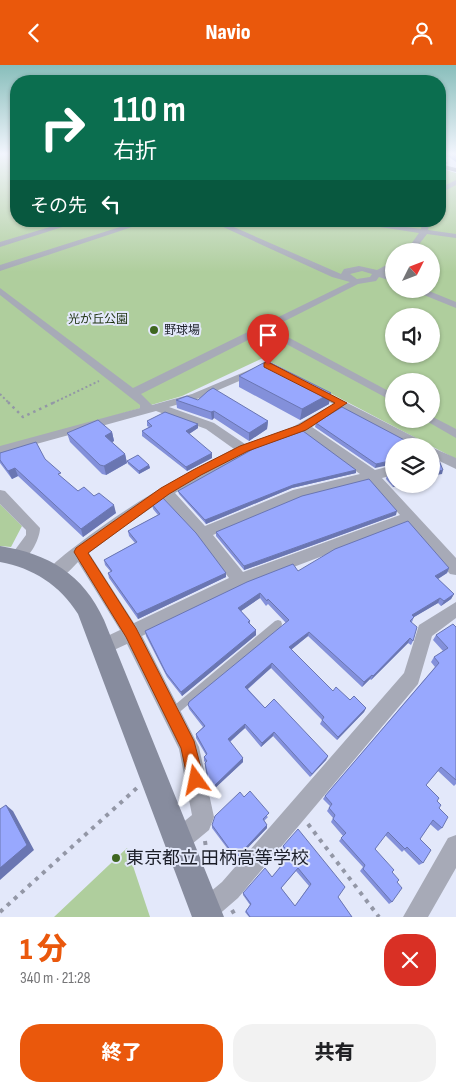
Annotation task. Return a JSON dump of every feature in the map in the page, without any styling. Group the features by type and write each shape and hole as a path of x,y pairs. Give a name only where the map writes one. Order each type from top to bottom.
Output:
{"street":[{"path":"0,245 60,227"},
{"path":"0,268 128,227"},
{"path":"227,227 335,275 352,280 373,279 377,273 385,268"},
{"path":"418,243 425,227 456,234"},
{"path":"83,234 91,239"},
{"path":"352,280 345,275 347,271 356,268 365,268 385,276"},
{"path":"133,393 264,328 352,280"},
{"path":"0,291 152,409 210,426 244,449"},
{"path":"439,298 456,305"},
{"path":"264,328 385,394"},
{"path":"0,450 196,396 268,365"},
{"path":"301,382 407,438"},
{"path":"54,574 80,552 165,491 244,449 303,427 342,403"},
{"path":"440,425 456,433"},
{"path":"303,427 372,475 456,569"},
{"path":"440,458 456,464"},
{"path":"203,533 298,494 385,472"},
{"path":"165,491 203,533 240,580"},
{"path":"0,495 33,529 33,536 9,556 54,574 70,586 93,619 178,841 212,908 230,891 412,678 425,631 456,609"},
{"path":"103,647 240,580 411,517"},
{"path":"80,552 131,633 188,747 203,817 201,822 178,841"},
{"path":"415,917 456,845"}],"lane":[{"path":"172,713 278,624"}],"path":[{"path":"0,394 23,417 109,377"},
{"path":"0,912 139,786"},
{"path":"298,811 379,917"},
{"path":"201,822 208,858"},
{"path":"212,908 236,917"}],"green space":[{"name":"光が丘公園","path":"0,193 10,193 10,227 446,227 446,193 456,193 456,459 440,451 440,438 416,438 397,428 440,428 440,373 385,373 385,422 263,358 182,396 0,449"},
{"path":"0,504 22,526 11,547 0,546"},
{"path":"127,848 150,917 54,917"}],"building":[{"path":"267,361 331,393 302,409 239,376"},
{"path":"213,388 268,421 249,433 214,411 211,412 176,400 187,396 198,400"},
{"path":"342,407 401,438 385,438 385,462 376,464 316,423"},
{"path":"165,412 198,424 186,431 212,453 186,467 142,431 152,426 147,421"},
{"path":"98,420 112,432 105,436 125,454 104,466 100,465 67,433"},
{"path":"303,431 356,470 293,485 205,520 178,491 255,448"},
{"path":"36,442 45,459 61,473 58,474 78,491 84,487 94,496 99,493 114,505 81,529 15,468 8,471 0,460 0,453"},
{"path":"138,455 149,465 139,471 127,461"},
{"path":"369,479 397,511 244,566 216,532 302,496"},
{"path":"162,497 196,533 226,573 137,614 108,573 112,571 104,560 137,542 128,531 160,514 152,504"},
{"path":"408,521 449,568 435,576 454,594 444,601 440,598 412,615 414,617 410,621 417,627 413,641 410,638 373,676 364,682 309,632 289,647 333,691 336,687 350,700 354,696 366,708 338,737 322,720 324,717 272,663 245,687 265,708 274,699 328,756 312,774 274,732 262,743 245,724 228,739 243,758 214,786 208,778 205,763 207,761 204,757 207,754 196,734 205,726 188,705 189,702 289,620 260,593 238,608 256,630 181,692 166,673 145,631 247,582 293,564 298,571 335,549"},
{"path":"453,624 456,627 456,780 441,767 426,785 439,798 437,801 441,805 439,808 448,817 442,828 433,820 420,839 431,850 423,863 388,832 375,849 394,870 392,872 399,880 397,882 402,888 392,902 363,869 365,865 341,838 346,833 333,819 335,815 329,808 332,804 325,796 439,663 434,657 448,648 436,635"},
{"path":"250,791 269,813 263,819 267,825 236,858 212,825 215,816 240,792 244,797"},
{"path":"6,805 27,845 0,868 0,809"},
{"path":"298,829 345,887 338,897 352,917 250,917 246,911 251,904 243,893 265,868 272,877 291,854 283,846","holes":["298,868 311,884 295,906 281,888"]}],"place":[{"name":"野球場","path":"154,330"},
{"name":"東京都立 田柄高等学校","path":"116,858"}],"route":[{"path":"196,780 188,747 131,633 110,596 80,552 165,491 244,449 303,427 342,403 268,365"}]}
